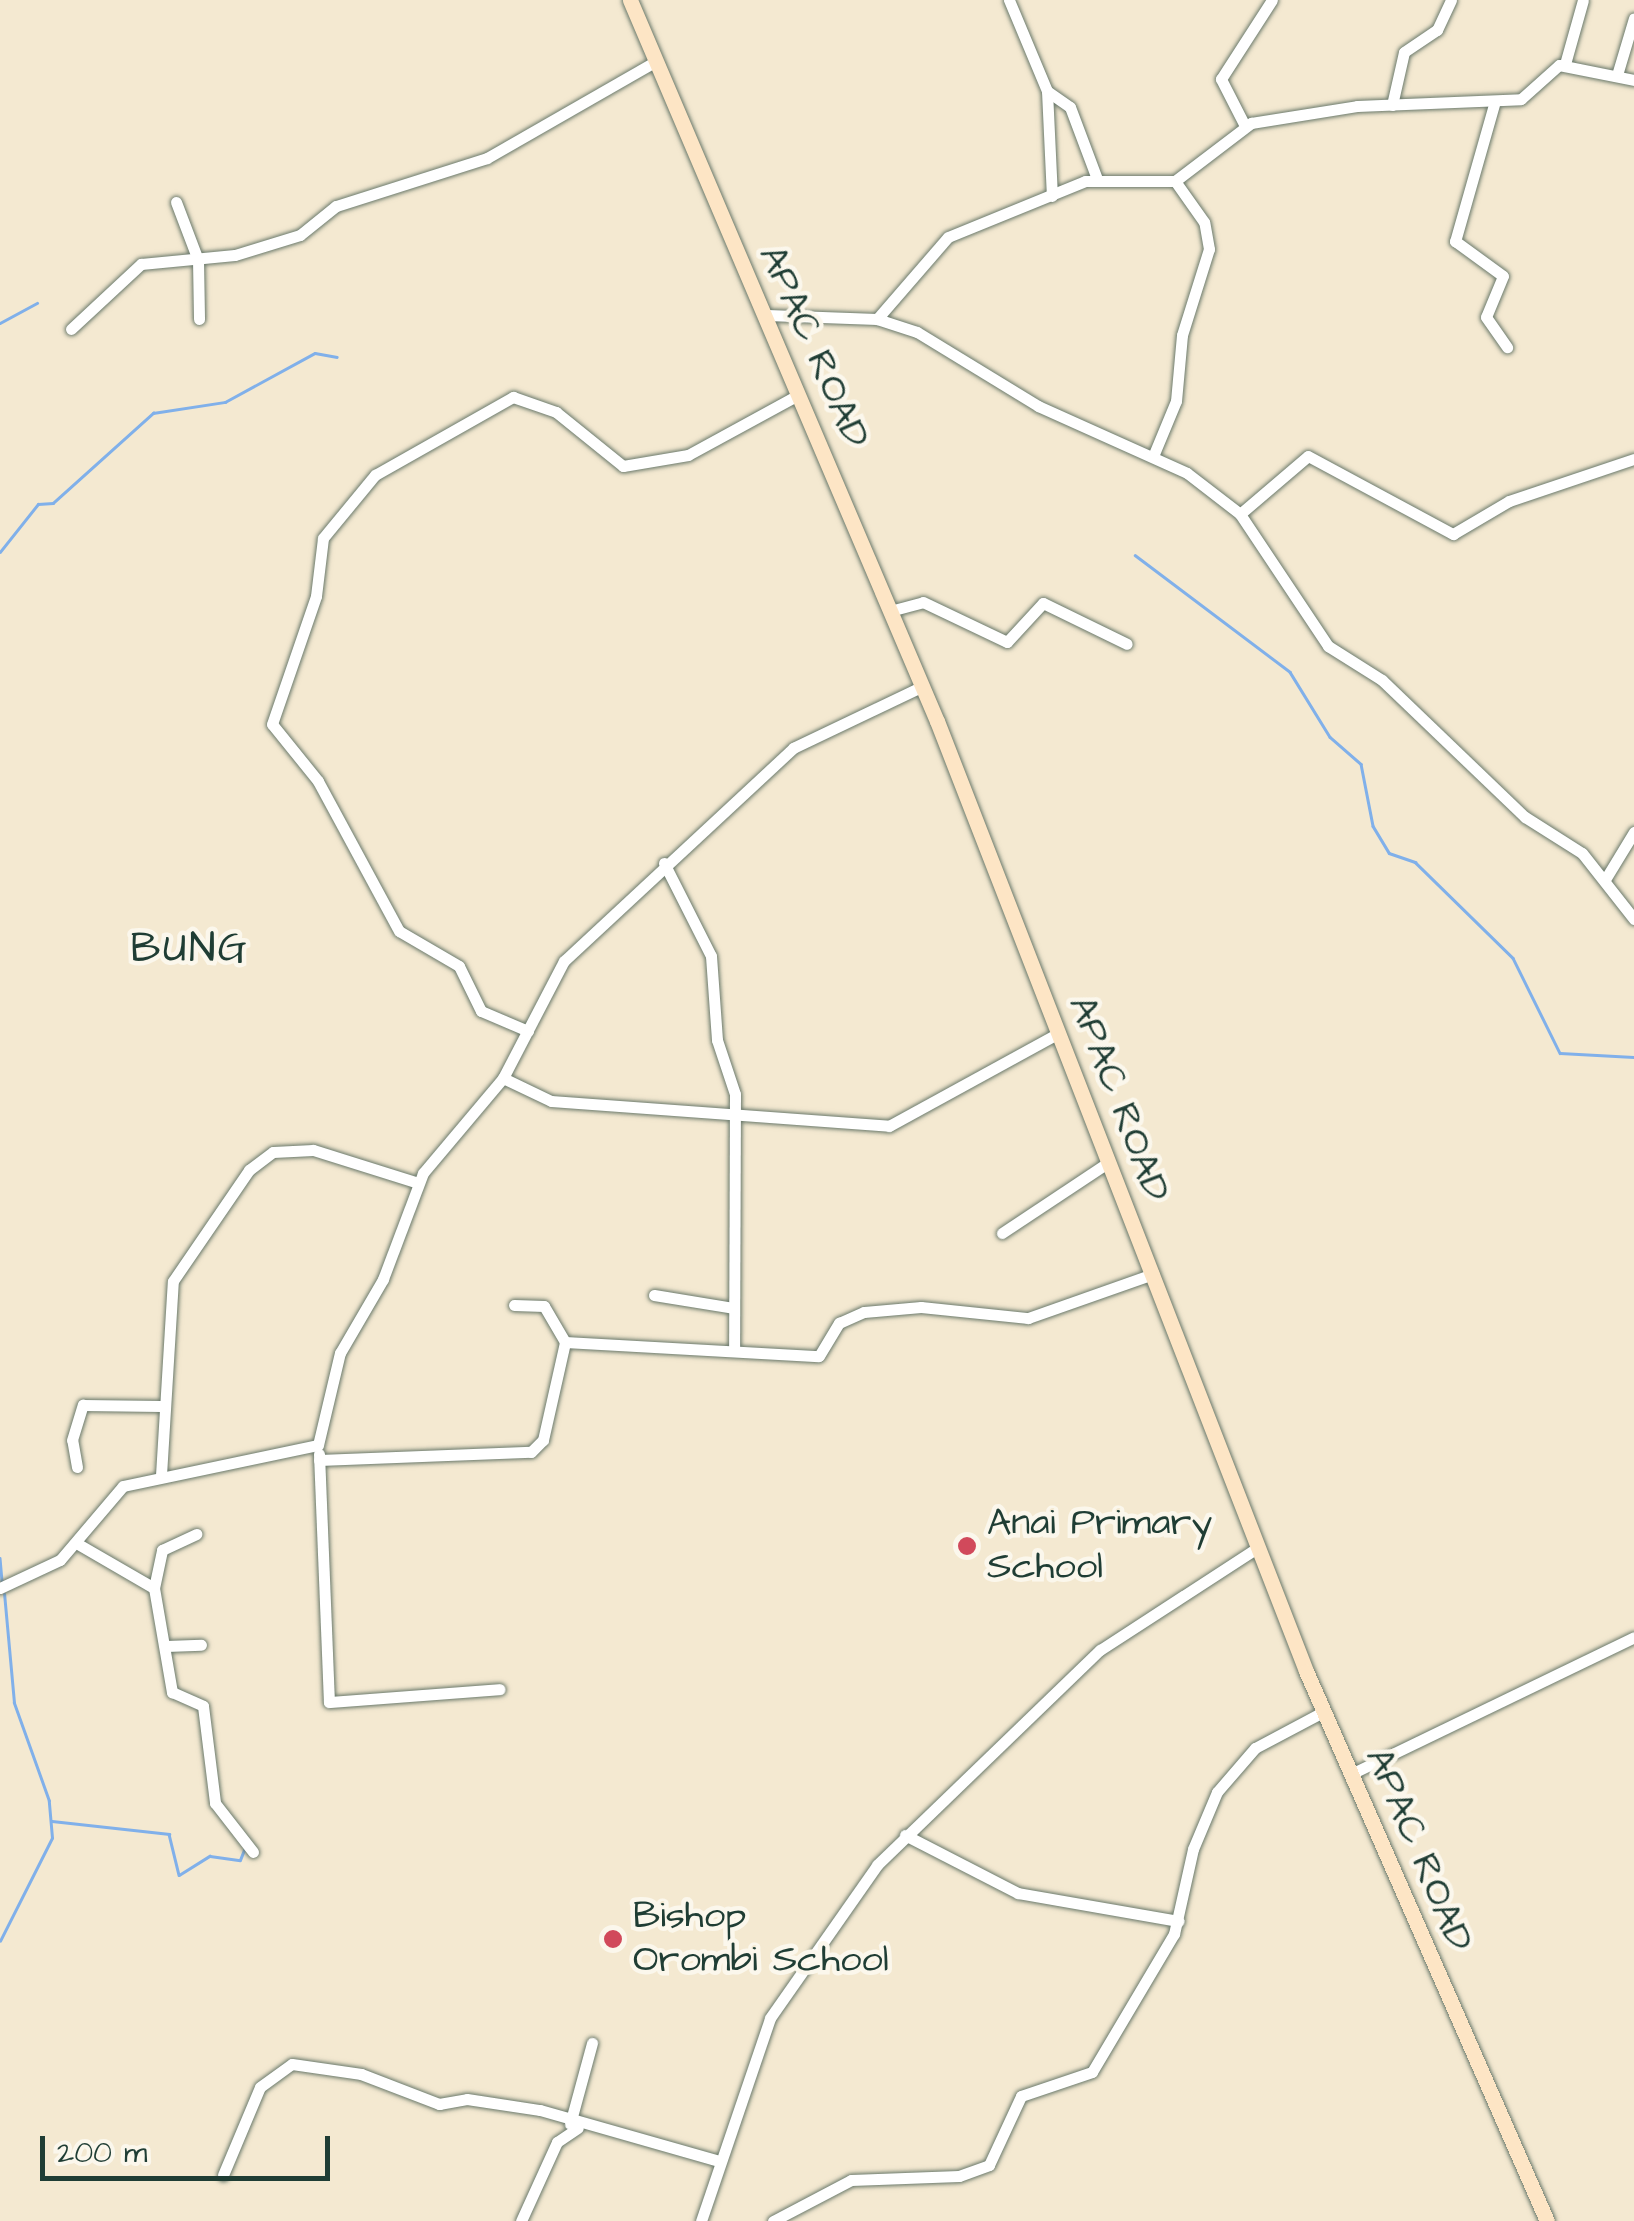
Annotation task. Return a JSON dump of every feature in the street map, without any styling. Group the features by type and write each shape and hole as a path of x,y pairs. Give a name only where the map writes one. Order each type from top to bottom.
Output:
{"main road":[{"name":"APAC ROAD","path":"630,0 653,64 767,315 923,686 1323,1712 1547,2221"}],"street":[{"path":"1010,0 1046,91 1052,196"},
{"path":"1245,126 1221,79 1272,0"},
{"path":"1392,105 1404,52 1437,30 1451,0"},
{"path":"877,318 948,238 1096,180 1175,181 1245,126 1392,105 1526,97 1565,64 1584,0"},
{"path":"1617,75 1634,18"},
{"path":"71,329 140,264 198,260 293,238 336,206 487,158 653,64"},
{"path":"1565,64 1634,80"},
{"path":"1046,91 1070,107 1096,180"},
{"path":"1495,101 1456,241 1502,276 1486,317 1507,347"},
{"path":"1154,454 1176,402 1182,335 1210,249 1204,222 1175,181"},
{"path":"176,202 198,260 200,319"},
{"path":"767,315 877,318 966,356 1038,406 1154,454 1240,514 1328,646 1382,680 1525,817 1606,878 1634,920"},
{"path":"528,1031 481,1011 459,966 399,931 318,781 272,724 310,614 323,538 376,475 513,397 556,412 623,466 688,455 798,395"},
{"path":"1240,514 1308,456 1453,534 1509,501 1634,459"},
{"path":"890,611 923,602 1006,642 1043,603 1127,644"},
{"path":"500,1688 329,1702 318,1444 340,1353 383,1279 418,1183 502,1078 564,961 664,863 793,748 923,686"},
{"path":"1606,878 1634,832"},
{"path":"664,863 711,956 717,1040 737,1113 734,1350"},
{"path":"502,1078 551,1102 897,1125 1058,1033"},
{"path":"161,1475 160,1406 178,1264 249,1170 273,1152 301,1149 418,1183"},
{"path":"1002,1233 1109,1162"},
{"path":"565,1342 819,1356 840,1322 864,1312 920,1307 1028,1318 1153,1274"},
{"path":"654,1295 733,1308"},
{"path":"319,1460 531,1452 542,1440 565,1342 544,1306 514,1306"},
{"path":"77,1467 72,1440 83,1405 160,1406"},
{"path":"0,1588 78,1544 103,1501 161,1475 318,1444"},
{"path":"196,1534 162,1550 154,1588 172,1692 203,1706 215,1803 253,1852"},
{"path":"78,1544 154,1588"},
{"path":"702,2221 716,2160 770,2018 905,1835 1100,1650 1258,1548"},
{"path":"1351,1774 1634,1638"},
{"path":"166,1646 201,1644"},
{"path":"773,2221 851,2180 900,2171 958,2176 989,2165 1021,2096 1100,2064 1179,1922 1192,1849 1217,1792 1255,1748 1323,1712"},
{"path":"905,1835 1018,1893 1179,1922"},
{"path":"521,2221 556,2142 574,2126 592,2043"},
{"path":"222,2175 260,2087 292,2064 362,2074 429,2102 475,2099 716,2160"}],"waterway":[{"path":"0,323 37,303"},
{"path":"0,552 38,504 53,503 153,413 225,402 315,353 337,357"},
{"path":"1135,555 1290,672 1330,737 1361,764 1373,826 1389,853 1415,862 1513,958 1560,1053 1634,1057"},
{"path":"0,1558 2,1581"},
{"path":"0,1941 52,1838 49,1801 14,1703 4,1594"},
{"path":"52,1821 169,1834 179,1875 210,1856 240,1860 244,1850"}],"place":[{"name":"Anai Primary School","path":"967,1546"},
{"name":"Bishop Orombi School","path":"613,1939"}],"district":[{"name":"BUNG","path":"190,949"}]}
